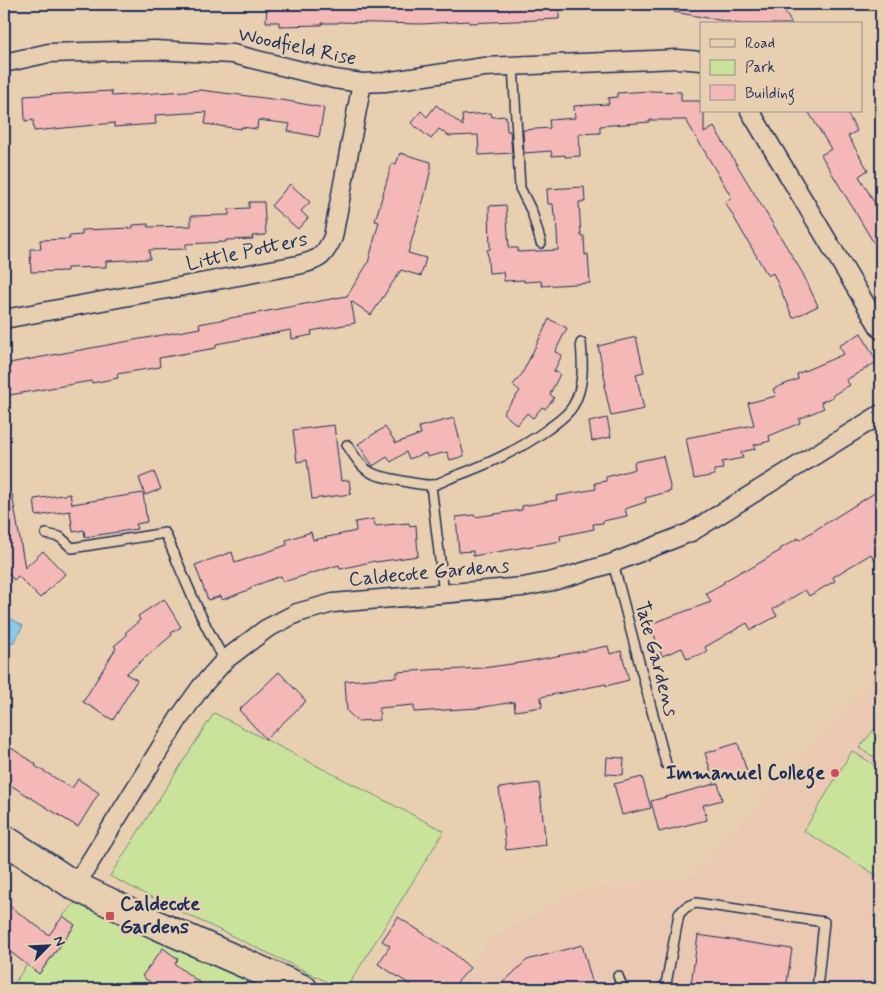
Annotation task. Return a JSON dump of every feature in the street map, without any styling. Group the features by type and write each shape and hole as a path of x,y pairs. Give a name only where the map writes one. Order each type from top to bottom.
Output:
{"main road":[{"path":"4,839 76,886 157,925 303,989"}],"street":[{"name":"Woodfield Rise","path":"4,63 49,53 154,50 233,54 334,79 362,83 385,82 484,67 513,65 678,59 700,60"},
{"name":"Little Potters","path":"4,320 298,266 320,259 333,237 362,83"},
{"path":"751,112 881,330"},
{"name":"Caldecote Gardens","path":"76,886 200,687 226,660 266,629 297,613 333,603 523,587 553,581 613,563 691,532 881,414"}],"lane":[{"path":"513,65 520,188 532,212 541,243"},
{"path":"347,445 364,468 373,474 431,485 476,469 509,454 564,418 573,406 581,385 583,367 581,343"},
{"path":"431,485 444,594"},
{"path":"46,534 60,537 72,548 165,533 207,629 226,660"},
{"name":"Tate Gardens","path":"613,563 666,764"},
{"path":"662,989 666,984 679,914 686,907 696,903 824,922 817,989"},
{"path":"618,976 623,989"}],"shaded area":[{"name":"Immanuel College","path":"881,669 881,989 455,989 490,940 573,892 694,876"}],"green space":[{"path":"214,713 444,831 346,989 341,989 110,876"},
{"path":"881,721 881,761 859,748"},
{"path":"852,751 881,769 881,878 804,831"},
{"path":"75,903 267,989 10,989 27,965 40,973 75,926 63,916"}],"water":[{"path":"10,618 23,626 13,643 4,637 4,628"}],"building":[{"path":"267,4 559,4 559,19 422,24 338,22 322,23 322,25 279,26 279,22 266,22"},
{"path":"674,4 780,4 791,22 730,22 674,12"},
{"path":"200,90 288,101 324,108 319,137 288,131 290,124 258,120 257,129 241,127 241,129 205,124 207,112 155,115 156,124 114,127 114,123 34,131 33,120 25,121 24,96 111,91 112,96"},
{"path":"681,92 681,101 700,101 700,112 704,112 704,133 714,127 803,274 818,306 793,318 773,273 768,276 725,202 732,198 686,120 650,120 650,122 600,126 600,133 579,134 580,156 552,156 551,151 524,153 523,130 550,128 549,120 575,118 574,106 609,104 608,98 617,97 617,93"},
{"path":"436,105 463,126 462,115 491,113 492,117 506,116 507,131 510,131 512,153 479,155 478,135 449,136 439,129 431,139 411,123 421,111 427,117"},
{"path":"809,112 847,112 857,131 848,136 868,170 859,176 881,214 881,255 821,155 831,149"},
{"path":"400,153 431,162 424,198 408,253 426,258 421,276 401,270 371,315 351,301 355,323 311,331 312,335 292,339 291,330 216,344 216,348 159,358 160,367 117,374 118,378 4,396 4,364 200,328 199,324 347,296 368,263 379,222 375,221 392,163 396,164"},
{"path":"290,184 310,202 301,211 308,218 298,229 271,206"},
{"path":"584,187 585,202 579,202 581,236 584,236 585,255 588,254 590,283 542,286 541,281 504,281 503,272 489,273 487,250 490,249 489,206 506,205 509,248 518,248 518,252 558,250 556,216 554,216 553,204 548,204 547,189"},
{"path":"249,202 264,202 266,235 252,236 253,239 186,244 186,249 149,250 150,259 106,261 106,267 67,268 67,271 31,272 30,249 41,249 40,240 70,239 69,236 82,235 82,230 133,228 133,225 148,224 148,227 191,226 191,216 229,215 229,209 249,208"},
{"path":"549,319 567,328 555,352 562,355 554,371 560,374 550,394 554,398 545,409 542,407 533,418 527,413 517,425 503,413 520,391 513,385 522,374"},
{"path":"861,333 877,362 846,380 850,385 833,395 833,397 821,402 824,408 799,419 800,423 769,436 770,441 754,445 755,449 741,452 743,458 722,462 723,469 714,470 715,475 694,479 686,438 754,425 748,403 776,396 773,389 798,379 797,374 844,354 839,346"},
{"path":"636,337 644,372 636,374 644,409 611,416 598,346"},
{"path":"454,418 464,456 450,460 447,452 427,457 426,453 409,459 406,452 391,462 387,457 373,466 358,444 385,427 396,443 421,434 419,427"},
{"path":"607,418 611,437 592,441 589,422"},
{"path":"334,425 341,481 349,480 351,494 312,499 307,460 297,462 293,430"},
{"path":"663,456 671,491 645,498 646,502 625,509 627,516 593,524 594,529 560,536 561,541 473,556 473,551 459,552 456,517 474,515 475,517 522,510 522,506 557,500 556,496 596,489 595,483 606,481 606,477 635,469 634,462"},
{"path":"154,472 161,489 145,495 139,478"},
{"path":"881,489 881,571 871,554 833,577 835,581 809,596 805,590 773,609 777,616 751,630 747,623 705,647 707,652 687,659 682,648 662,656 650,624 711,602 706,593 745,569 746,571 798,538 799,540"},
{"path":"143,493 147,522 136,524 137,529 85,537 84,530 73,532 70,511 36,516 34,499 70,494 72,504"},
{"path":"4,494 12,494 25,568 43,551 65,574 40,598 18,576 14,580 4,569"},
{"path":"374,519 375,526 409,523 410,526 416,525 418,556 375,561 340,569 339,565 283,582 281,576 222,600 221,596 208,600 195,565 232,552 235,563 287,545 286,540 311,532 313,540 356,531 355,522"},
{"path":"164,599 181,627 171,633 172,635 126,674 137,680 113,720 83,702 116,648 114,646 140,620 138,616"},
{"path":"608,646 610,654 621,651 629,680 606,686 606,684 541,697 542,707 515,711 514,702 478,708 414,712 414,705 379,708 380,720 357,721 347,711 345,681 397,677 397,672 483,668 526,662"},
{"path":"279,672 306,701 266,739 239,710"},
{"path":"738,743 747,772 714,782 705,753"},
{"path":"11,748 36,764 35,766 72,788 78,779 99,793 78,827 4,781 4,760"},
{"path":"607,757 624,758 623,775 606,774"},
{"path":"642,777 651,808 622,815 614,784"},
{"path":"539,783 546,845 506,850 499,788"},
{"path":"718,783 722,800 703,805 707,820 659,832 651,801"},
{"path":"4,902 49,935 63,916 75,925 39,974 4,947"},
{"path":"398,917 451,951 470,968 451,989 417,989 378,964 390,946 382,941"},
{"path":"698,935 792,949 786,989 731,989 691,984"},
{"path":"582,945 594,989 496,989 527,960"},
{"path":"163,948 178,959 175,964 208,989 159,989 142,976"}],"place":[{"name":"Immanuel College","path":"835,773"},
{"name":"Caldecote Gardens","path":"110,916"}]}
